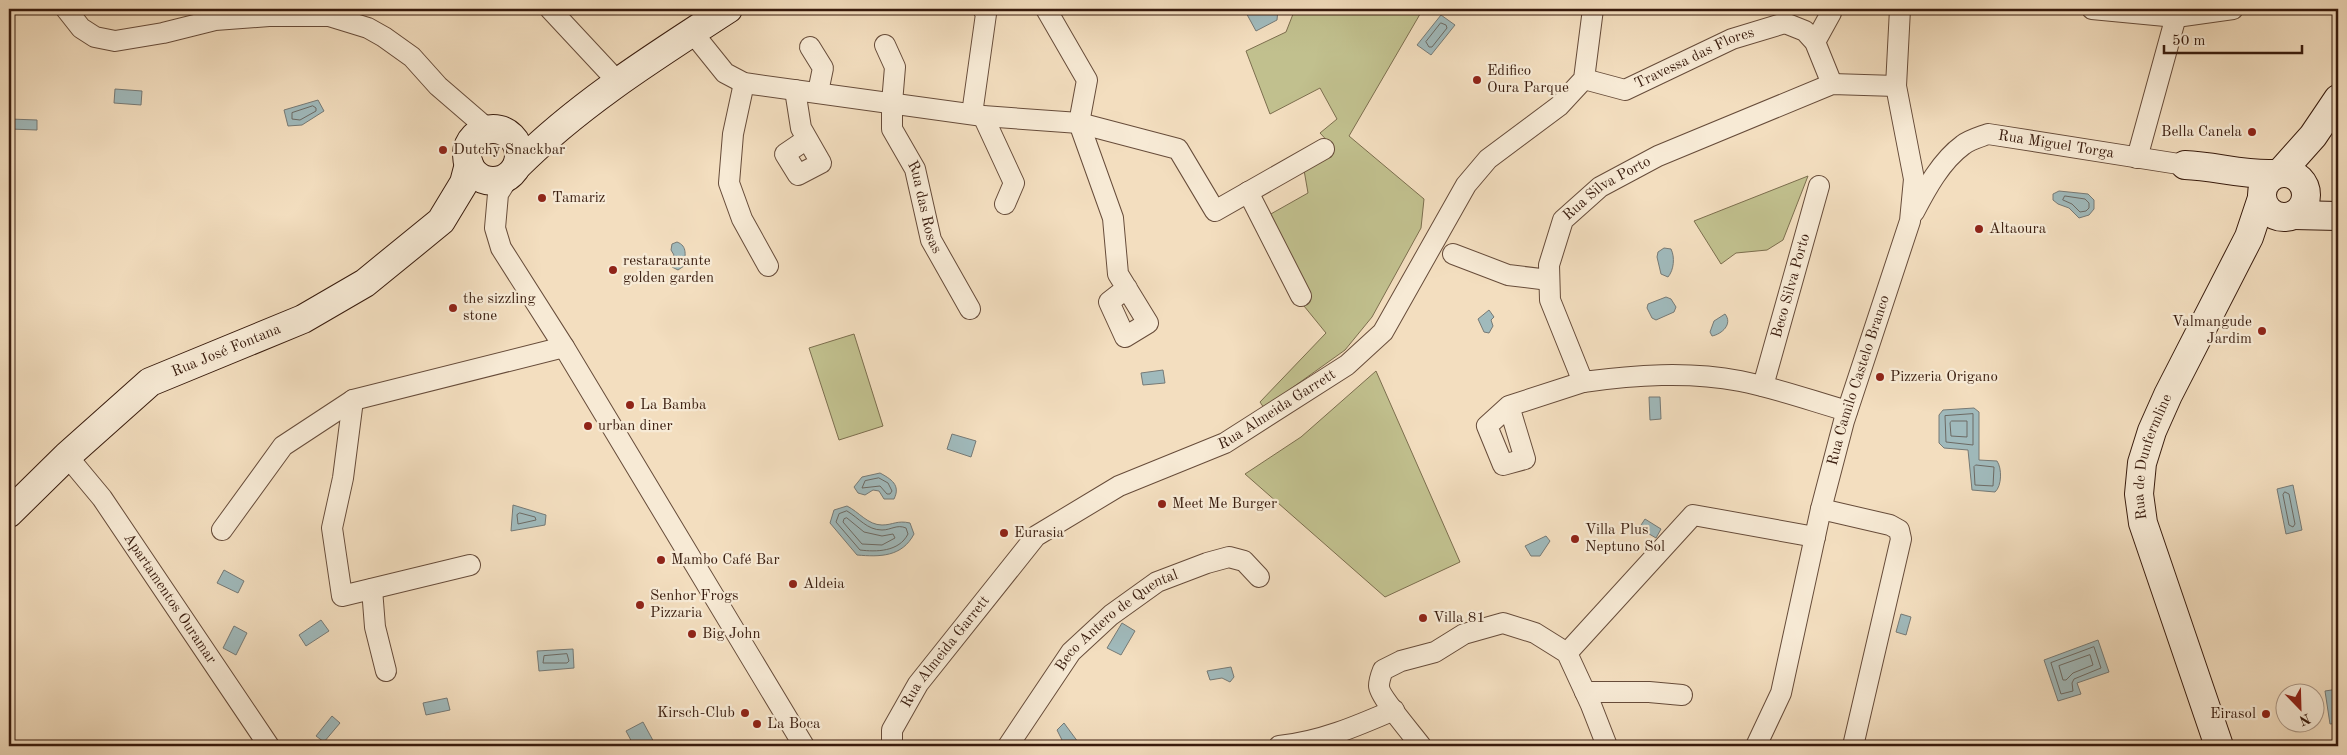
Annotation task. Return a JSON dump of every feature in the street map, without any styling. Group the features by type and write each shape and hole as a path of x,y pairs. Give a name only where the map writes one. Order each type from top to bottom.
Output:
{"street":[{"path":"66,9 81,28 95,37 116,41 163,33 215,20 269,16 329,16 368,28 412,57 438,86 499,132 515,141 518,149 496,172"},
{"path":"550,9 619,83"},
{"path":"692,32 714,9"},
{"path":"496,172 649,60 728,9"},
{"path":"983,9 986,14 977,115 1014,183 1005,204"},
{"path":"1046,9 1087,80 1079,123 1113,218 1118,274 1126,288"},
{"path":"1584,79 1593,9"},
{"path":"1814,42 1831,13 1831,9"},
{"name":"Rua Camilo Castelo Branco","path":"1756,746 1781,693 1821,509 1847,411 1910,221 1914,179 1896,86 1900,9"},
{"path":"2092,9 2177,13 2233,9"},
{"path":"2137,158 2177,13"},
{"name":"Travessa das Flores","path":"1584,79 1625,90 1732,38 1785,23 1805,31 1814,42 1832,84"},
{"path":"692,32 725,73 744,83 977,115 1079,123 1178,150 1215,211 1324,149"},
{"name":"Rua das Rosas","path":"885,45 895,66 892,129 915,170 931,240 970,309"},
{"path":"810,47 823,68 818,92"},
{"name":"Rua Almeida Garrett","path":"892,746 892,730 918,684 1036,536 1119,486 1226,443 1347,365 1383,332 1466,185 1488,159 1560,106 1584,79"},
{"path":"744,83 734,134 729,183 742,219 768,266"},
{"name":"Rua Silva Porto","path":"1583,382 1550,300 1549,265 1563,220 1600,187 1658,156 1832,84 1896,86"},
{"path":"795,90 801,128 807,139"},
{"path":"2282,193 2313,136 2338,99"},
{"path":"581,108 558,119 499,132 482,132 470,144 468,151 496,172 498,194 495,228 501,248 564,347 804,746"},
{"name":"Rua Miguel Torga","path":"1910,221 1927,187 1963,144 1988,134 2137,158 2258,174 2282,193 2338,216"},
{"path":"1911,160 1921,170 1932,171 1946,163"},
{"name":"Rua José Fontana","path":"9,513 67,456 150,382 304,319 365,283 441,221 464,183 496,172"},
{"name":"Beco Silva Porto","path":"1763,386 1819,186"},
{"path":"1248,192 1301,296"},
{"name":"Rua Miguel Torga","path":"2282,193 2338,208"},
{"name":"Rua de Dunfermline","path":"2214,745 2143,523 2139,494 2142,463 2152,431 2168,395 2250,237 2282,193"},
{"path":"1453,254 1508,275 1549,280"},
{"path":"222,530 283,446 353,400 564,347"},
{"path":"1510,406 1583,382 1638,375 1690,376 1738,381 1763,386 1847,411"},
{"path":"353,400 343,478 332,528 342,596 470,565"},
{"name":"Apartamentos Ouramar","path":"67,456 102,498 269,746"},
{"path":"1821,509 1890,525 1899,530 1901,539 1853,746"},
{"path":"1567,653 1693,515 1815,537"},
{"name":"Beco Antero de Quental","path":"1008,746 1070,652 1111,615 1157,582 1207,563 1229,557 1244,562 1259,577"},
{"path":"372,589 374,627 386,671"},
{"path":"1421,746 1394,710 1384,700 1378,686 1382,670 1401,661 1436,652 1464,634 1502,623 1536,633 1567,653 1607,746"},
{"path":"1585,692 1649,692 1682,695"},
{"path":"1279,746 1303,744 1348,729 1394,710"}],"shaded area":[{"path":"1295,9 1423,9 1349,136 1424,199 1421,228 1372,317 1345,350 1264,408 1260,402 1326,333 1304,306 1310,296 1269,215 1308,193 1304,170 1334,148 1320,133 1337,119 1320,88 1270,114 1246,51 1286,32"},
{"path":"1808,176 1783,240 1767,250 1736,253 1721,264 1694,221"},
{"path":"854,334 883,426 839,440 809,348"},
{"path":"1376,371 1460,562 1385,597 1245,474 1301,437"}],"water":[{"path":"1244,9 1278,9 1277,20 1256,31"},
{"path":"1441,15 1455,25 1431,55 1417,45"},
{"path":"115,89 142,91 141,105 114,103"},
{"path":"318,100 324,111 302,125 288,126 284,110"},
{"path":"10,119 37,120 37,130 10,129"},
{"path":"2059,191 2088,194 2094,200 2094,209 2089,215 2079,218 2069,208 2053,200 2053,194"},
{"path":"677,242 683,246 685,255 684,266 678,270 672,267 670,263 674,255 671,250 672,244"},
{"path":"1664,248 1671,249 1673,256 1673,267 1668,277 1661,274 1657,257 1658,252"},
{"path":"1666,297 1671,299 1676,307 1674,312 1656,320 1652,318 1647,308 1648,304"},
{"path":"1489,310 1494,317 1491,320 1493,326 1489,333 1484,332 1478,319"},
{"path":"1725,314 1728,321 1727,325 1723,331 1712,336 1710,332 1714,321"},
{"path":"1163,370 1165,383 1143,385 1141,373"},
{"path":"1649,397 1660,397 1661,419 1650,420"},
{"path":"1974,408 1979,412 1979,460 1997,461 2000,468 1999,486 1995,492 1972,490 1968,450 1944,448 1939,443 1939,415 1943,410"},
{"path":"952,434 976,441 971,457 947,449"},
{"path":"880,473 891,480 896,486 894,499 884,499 879,491 873,490 865,495 858,493 854,487 862,477"},
{"path":"2293,485 2302,530 2286,534 2277,489"},
{"path":"513,505 546,515 545,525 511,531"},
{"path":"847,506 872,523 886,525 902,522 910,523 914,534 903,547 890,554 874,556 857,555 830,523 834,510"},
{"path":"1645,519 1661,529 1656,538 1639,528"},
{"path":"1546,536 1550,541 1540,556 1531,556 1525,546"},
{"path":"224,570 244,581 238,593 217,583"},
{"path":"1901,614 1911,617 1906,635 1896,632"},
{"path":"321,620 329,631 306,646 299,635"},
{"path":"1122,623 1135,631 1121,655 1107,648"},
{"path":"234,626 247,633 236,655 223,648"},
{"path":"2098,640 2109,672 2077,683 2081,694 2058,701 2044,660"},
{"path":"573,649 574,668 539,671 537,651"},
{"path":"1231,667 1234,677 1230,682 1222,678 1210,680 1207,671"},
{"path":"2338,689 2338,723 2330,724 2325,691"},
{"path":"447,698 450,710 426,715 423,703"},
{"path":"332,716 340,723 324,742 316,736"},
{"path":"643,722 656,746 634,746 626,731"},
{"path":"1064,723 1078,742 1074,746 1065,746 1057,730"}],"place":[{"name":"Edifico Oura Parque","path":"1477,80"},
{"name":"Bella Canela","path":"2252,132"},
{"name":"Dutchy Snackbar","path":"443,150"},
{"name":"Tamariz","path":"542,198"},
{"name":"Altaoura","path":"1979,229"},
{"name":"restaraurante golden garden","path":"613,270"},
{"name":"the sizzling stone","path":"453,308"},
{"name":"Valmangude Jardim","path":"2262,331"},
{"name":"Pizzeria Origano","path":"1880,377"},
{"name":"La Bamba","path":"630,405"},
{"name":"urban diner","path":"588,426"},
{"name":"Meet Me Burger","path":"1162,504"},
{"name":"Eurasia","path":"1004,533"},
{"name":"Villa Plus Neptuno Sol","path":"1575,539"},
{"name":"Mambo Café Bar","path":"661,560"},
{"name":"Aldeia","path":"793,584"},
{"name":"Senhor Frogs Pizzaria","path":"640,605"},
{"name":"Villa 81","path":"1423,618"},
{"name":"Big John","path":"692,634"},
{"name":"Kirsch-Club","path":"745,713"},
{"name":"Eirasol","path":"2266,714"},
{"name":"La Boca","path":"757,724"}]}
